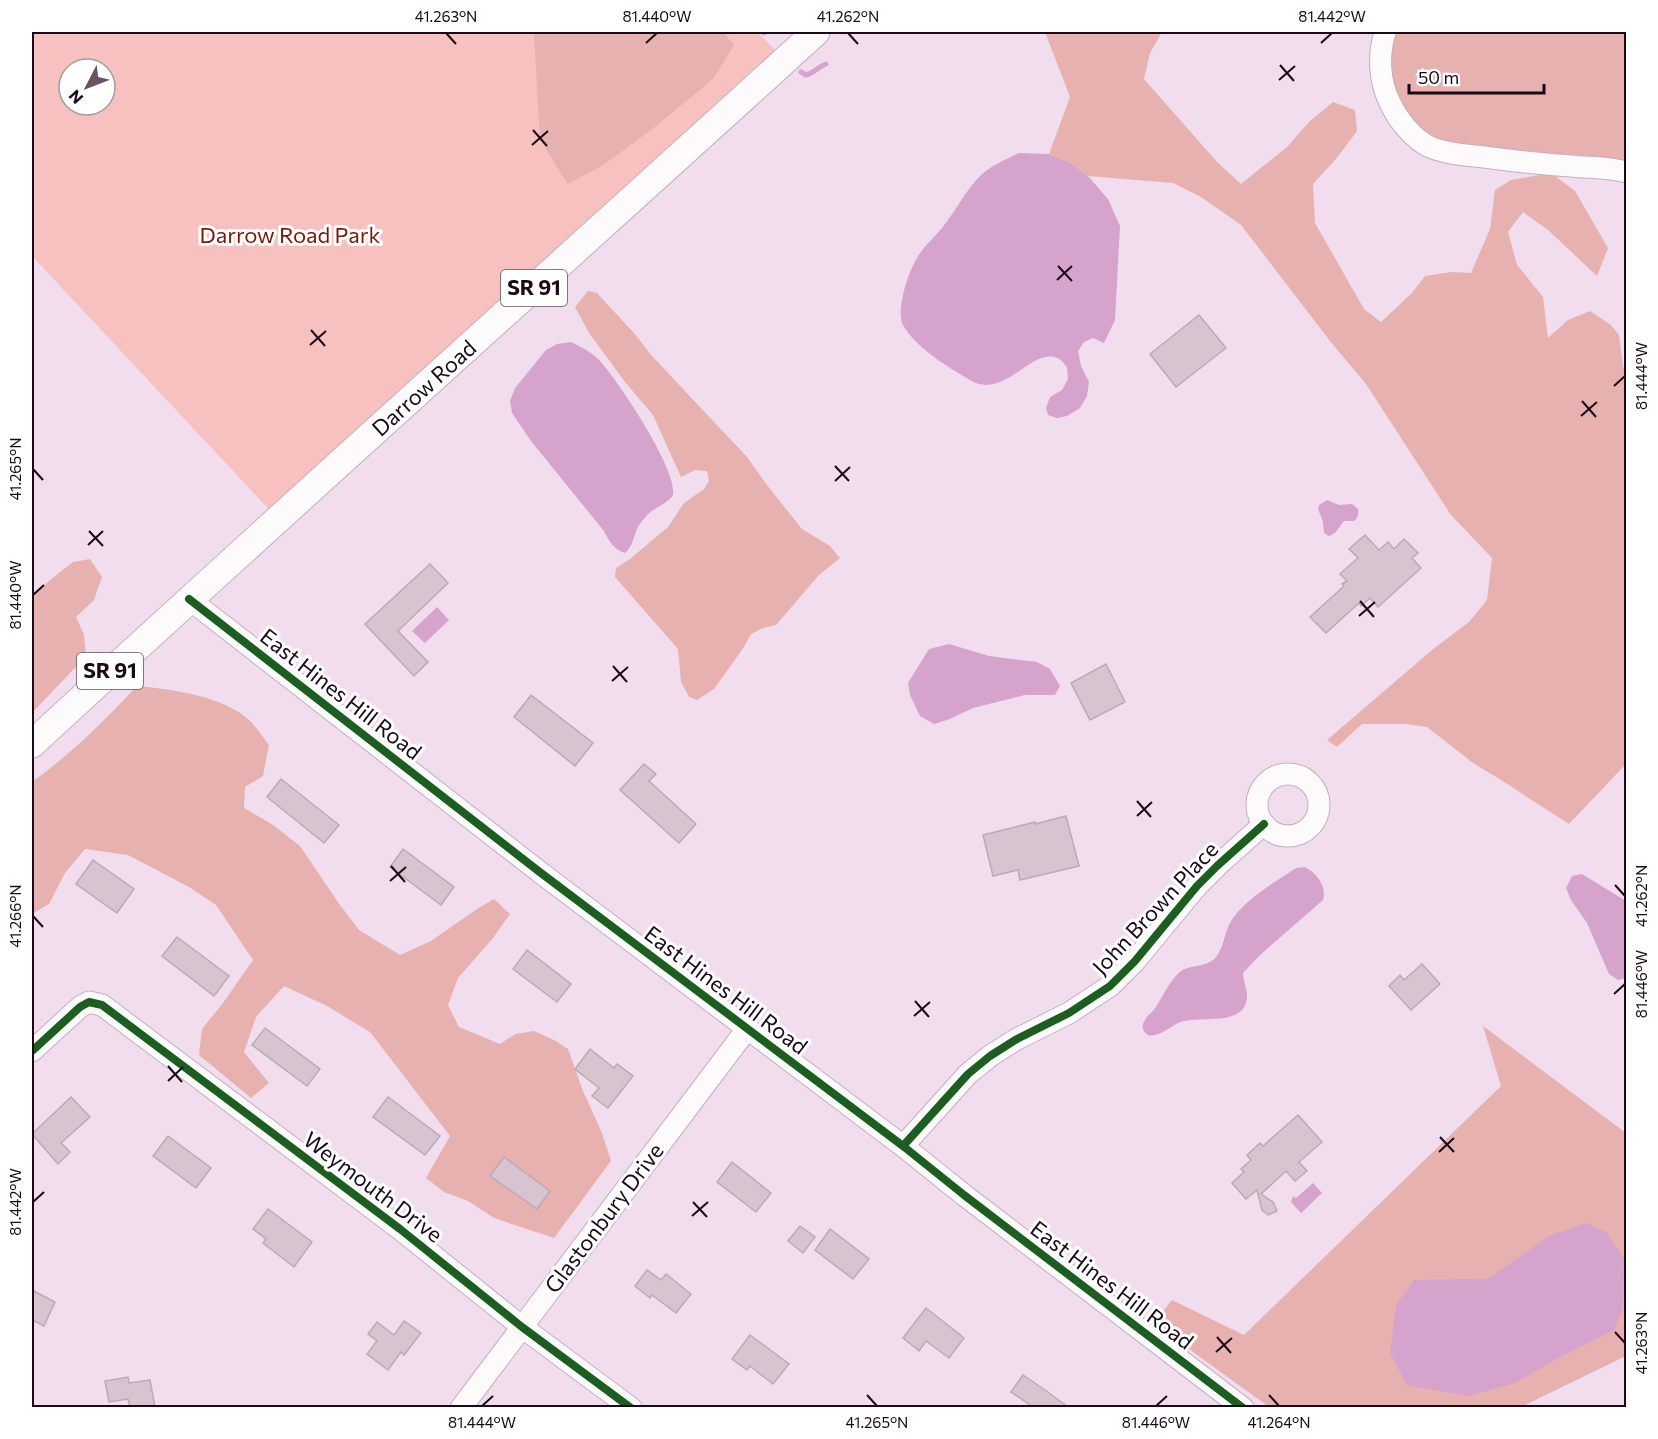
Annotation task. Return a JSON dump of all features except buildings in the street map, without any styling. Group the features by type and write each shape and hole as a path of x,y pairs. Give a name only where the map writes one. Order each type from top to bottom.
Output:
{"main road":[{"name":"Darrow Road","path":"32,744 816,32"}],"street":[{"path":"1385,32 1381,55 1381,78 1386,96 1394,112 1405,126 1417,138 1430,146 1466,155 1626,172"},
{"name":"East Hines Hill Road","path":"189,599 541,873 903,1146 1242,1407"},
{"name":"John Brown Place","path":"903,1146 968,1074 990,1056 1017,1039 1069,1013 1110,986 1135,961 1216,866 1264,824"},
{"name":"Weymouth Drive","path":"32,1051 80,1007 89,1002 102,1005 400,1229 522,1327 631,1407"},
{"name":"Glastonbury Drive","path":"461,1407 747,1029"}],"green space":[{"name":"Darrow Road Park","path":"32,32 758,32 784,60 278,519 32,256"}],"shaded area":[{"path":"534,32 723,32 734,45 713,79 651,130 602,166 568,184 540,140"},
{"path":"1045,32 1162,32 1150,53 1144,79 1218,163 1241,184 1287,147 1309,122 1333,102 1355,110 1357,131 1313,184 1315,223 1364,309 1381,322 1412,293 1425,276 1451,272 1471,273 1490,229 1495,190 1511,180 1551,173 1575,191 1608,248 1597,276 1548,230 1523,212 1508,232 1517,265 1543,297 1548,338 1568,320 1590,311 1611,325 1619,335 1623,367 1626,369 1626,764 1569,824 1473,763 1427,727 1406,724 1362,724 1337,747 1327,740 1432,650 1469,622 1487,600 1492,558 1451,515 1366,384 1241,225 1201,197 1173,183 1088,176 1069,162 1049,154 1070,97"},
{"path":"1396,32 1626,32 1626,164 1439,143 1409,119 1391,92 1387,65"},
{"path":"1019,153 1049,154 1069,162 1088,176 1108,199 1120,226 1115,320 1104,343 1093,338 1084,342 1078,351 1081,366 1089,382 1087,396 1080,408 1067,416 1057,418 1048,415 1046,408 1050,397 1062,390 1068,379 1067,367 1058,359 1047,357 1037,360 1006,379 994,384 982,385 961,375 924,349 903,325 901,318 905,288 912,267 921,252 942,228 969,188 987,170"},
{"path":"588,291 597,293 652,356 747,457 802,529 830,546 840,558 819,575 776,625 751,634 714,689 697,700 689,697 681,682 678,649 615,577 616,568 668,527 684,503 704,489 709,481 707,471 695,470 681,477 653,415 589,333 575,307"},
{"path":"571,342 595,356 618,384 656,446 672,483 672,497 650,512 643,520 625,553 612,545 604,531 531,441 512,413 510,401 515,388 546,350 557,344"},
{"path":"1327,500 1339,505 1352,504 1358,509 1354,521 1344,521 1335,533 1329,536 1324,533 1318,509 1319,505"},
{"path":"90,559 102,577 94,600 76,617 84,635 86,656 32,713 32,597 73,562"},
{"path":"437,607 449,620 425,643 412,631"},
{"path":"949,644 989,656 1037,662 1050,669 1060,686 1055,695 1025,695 973,708 934,724 920,716 910,695 908,683 929,649"},
{"path":"137,686 165,689 210,699 237,711 254,725 269,745 263,776 245,787 244,808 273,825 300,846 359,930 400,955 431,941 494,899 510,914 493,938 458,978 448,1005 459,1027 500,1044 515,1034 534,1031 568,1049 611,1161 554,1238 494,1218 468,1201 444,1192 426,1178 450,1136 370,1032 327,1006 284,986 256,1017 244,1052 269,1083 251,1098 199,1055 202,1029 253,960 216,905 189,887 128,855 85,849 65,873 49,904 32,914 32,782 87,737"},
{"path":"1305,867 1320,881 1324,890 1323,900 1260,955 1243,973 1247,996 1245,1006 1239,1013 1230,1017 1178,1023 1155,1035 1146,1034 1143,1028 1144,1022 1175,977 1183,970 1204,964 1216,957 1230,923 1242,907 1296,868"},
{"path":"1582,874 1626,901 1626,978 1618,980 1609,974 1587,923 1571,900 1566,888 1572,876"},
{"path":"1483,1026 1626,1133 1626,1356 1521,1407 1269,1407 1153,1323 1172,1300 1244,1335 1501,1086"},
{"path":"1313,1183 1322,1193 1301,1213 1291,1202 1293,1196 1296,1198"},
{"path":"1587,1223 1606,1232 1624,1259 1623,1307 1614,1330 1515,1383 1468,1396 1407,1385 1390,1353 1396,1305 1414,1280 1487,1279 1551,1235"}],"waterway":[{"path":"801,72 806,75 826,64"}],"cycle path":[{"path":"189,599 541,873 903,1146 1243,1408"},
{"path":"903,1146 968,1074 990,1056 1017,1039 1069,1013 1110,986 1135,961 1197,886 1264,824"},
{"path":"32,1051 80,1007 89,1002 102,1005 400,1229 522,1327 631,1408"}]}
